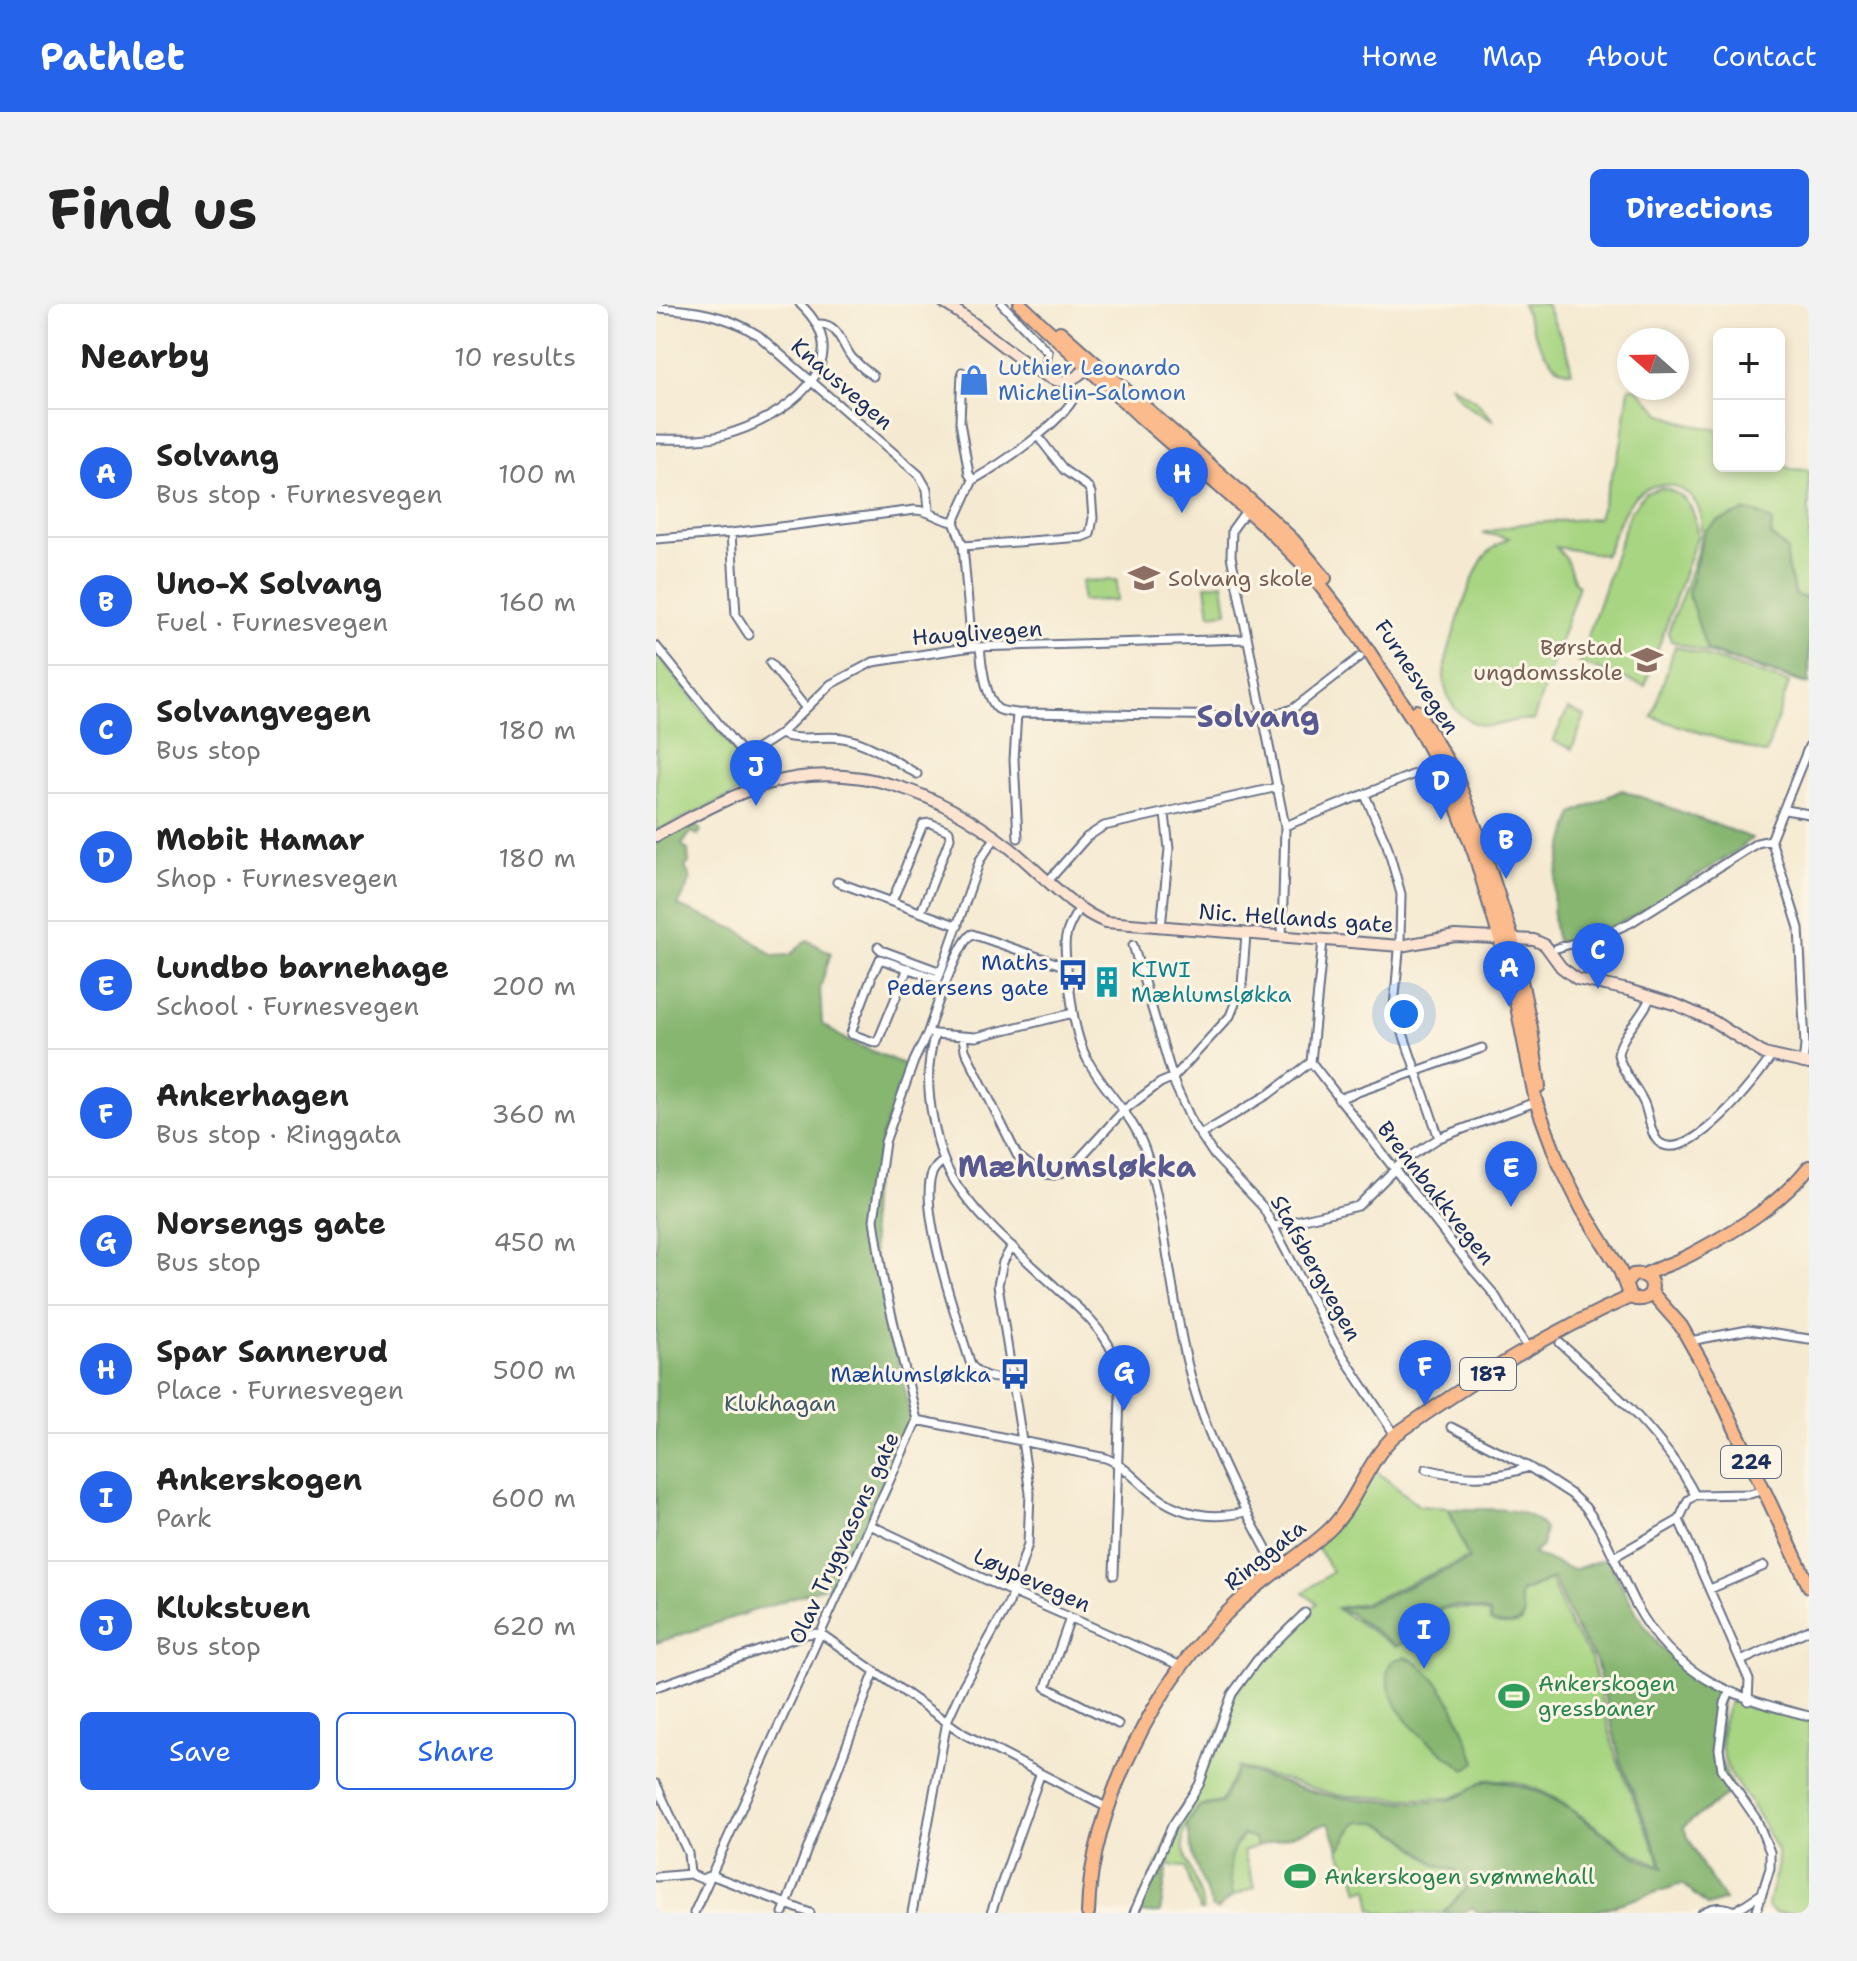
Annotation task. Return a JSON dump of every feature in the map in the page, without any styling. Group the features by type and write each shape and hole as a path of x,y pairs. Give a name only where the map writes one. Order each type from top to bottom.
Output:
{"main road":[{"path":"945,304 974,321 1044,375 1061,381 1068,380 1090,365"},
{"name":"Furnesvegen","path":"1020,304 1310,559 1437,741 1463,791 1506,937 1531,1028 1544,1121 1570,1186 1604,1241 1627,1289"},
{"name":"224","path":"1027,304 1090,365"},
{"path":"656,836 762,786 796,777 825,774 875,780 904,787 939,802 996,837 1080,908"},
{"name":"Nic. Hellands gate","path":"1080,908 1106,922 1400,946 1455,936 1539,941 1561,967 1577,979 1651,996 1703,1016 1771,1057 1806,1064"},
{"path":"1627,1289 1637,1300 1646,1285 1766,1210 1809,1167"},
{"name":"Furnesvegen","path":"1604,1241 1646,1285 1690,1341 1716,1388 1809,1586"},
{"name":"Ringgata","path":"1088,1913 1095,1847 1111,1802 1152,1713 1181,1666 1221,1618 1336,1522 1377,1454 1395,1435 1627,1289 1630,1277 1646,1285"}],"street":[{"path":"656,439 702,439 740,430 770,417 817,376 824,342 818,324 800,304"},
{"path":"1002,304 1048,352 1044,375"},
{"name":"Knausvegen","path":"656,308 709,312 737,323 773,347 919,475 927,489 929,510"},
{"path":"818,324 833,328 850,356 873,376"},
{"path":"962,372 960,422 969,474 973,480"},
{"path":"1068,380 1075,396 1071,403 1055,421 973,480 954,522 963,546 976,647 987,687 1000,710 1017,713 1284,712 1294,708 1360,657"},
{"path":"963,546 1090,534 1093,528 1088,487 1064,470 1037,435"},
{"path":"1250,506 1232,530 1231,556 1260,714 1285,826 1282,937"},
{"path":"656,539 929,510 944,520 954,522"},
{"path":"731,533 736,615 749,635"},
{"name":"Hauglivegen","path":"745,757 780,734 831,684 866,664 976,647 1246,639"},
{"path":"656,646 745,757 762,786"},
{"path":"770,663 805,707"},
{"path":"1017,713 1014,760 1018,838"},
{"path":"780,734 854,741 917,774"},
{"path":"1806,1064 1799,928 1771,840 1809,746"},
{"path":"1285,826 1432,767"},
{"path":"1049,880 1097,829 1278,787"},
{"path":"1365,795 1387,845 1398,882 1400,946 1394,1007 1439,1138"},
{"path":"1785,810 1809,814"},
{"path":"1161,928 1169,849 1165,814"},
{"path":"892,901 923,824 930,823 949,831 950,838 921,912"},
{"path":"908,968 877,1043 851,1034 880,959 908,968 938,979 980,860 996,837"},
{"path":"1557,948 1606,934 1630,923 1757,843 1771,840"},
{"path":"837,882 958,926"},
{"path":"1080,908 1071,920 1064,941 1073,1013 1088,1059 1135,1125 1146,1153 1166,1241 1183,1345 1197,1399 1213,1445 1277,1569"},
{"path":"1799,928 1809,927"},
{"path":"1067,967 972,934 966,937 955,960 932,1033 928,1080 943,1161 965,1197 1094,1324 1112,1351 1118,1370 1120,1395 1114,1575"},
{"path":"963,1037 965,1050 1017,1155 1036,1170 1054,1175 1069,1170 1124,1110 1160,1083 1174,1077 1230,1016 1242,986 1246,934"},
{"path":"1200,1135 1269,1094 1311,1062 1323,940"},
{"name":"Stafsbergvegen","path":"1133,945 1186,1110 1214,1155 1263,1207 1334,1342 1395,1435"},
{"path":"878,947 941,972"},
{"path":"1651,996 1644,1012 1622,1042 1618,1054 1646,1107 1656,1139 1663,1145 1673,1146 1686,1141 1716,1121 1733,1106 1771,1057"},
{"path":"932,1033 963,1037 999,1032 1073,1013"},
{"name":"Olav Trygvasons gate","path":"694,1913 917,1420 883,1279 874,1220 885,1142 911,1069 932,1033"},
{"path":"1338,1099 1482,1048"},
{"name":"Brennbakkvegen","path":"1311,1062 1494,1294 1529,1349"},
{"path":"1275,1226 1358,1206 1394,1170 1439,1138 1539,1101"},
{"path":"943,1161 930,1178 930,1203 955,1315 971,1365 977,1372 991,1378 1011,1378"},
{"path":"912,1913 947,1721 1014,1593 1028,1544 1030,1493 998,1285 1003,1262 1012,1246"},
{"path":"1690,1341 1748,1330 1809,1339"},
{"path":"1560,1343 1604,1382 1644,1424 1670,1456 1695,1495"},
{"path":"917,1420 1106,1458 1118,1463 1148,1490 1181,1510 1216,1517 1245,1512"},
{"path":"1451,1427 1529,1467 1571,1494 1585,1507 1614,1557 1635,1603 1661,1643 1697,1673 1748,1701 1809,1716"},
{"path":"1426,1469 1474,1478 1507,1474 1529,1467"},
{"path":"1614,1557 1679,1520 1688,1500 1695,1495 1750,1494 1764,1490"},
{"path":"1679,1520 1749,1680 1748,1701"},
{"name":"Løypevegen","path":"870,1525 1014,1593 1181,1666"},
{"path":"1710,1589 1764,1566"},
{"path":"1134,1913 1172,1826 1199,1785 1232,1694 1257,1660 1305,1613"},
{"path":"1070,1618 1046,1687 1118,1724"},
{"path":"1741,1661 1809,1630"},
{"path":"656,1687 806,1634 820,1633 964,1734 1102,1805"},
{"path":"783,1913 875,1671"},
{"path":"1729,1693 1719,1755 1722,1769 1757,1820 1770,1852 1770,1868 1756,1913"},
{"path":"991,1913 1040,1775"},
{"path":"656,1784 688,1853 690,1874"},
{"path":"656,1877 690,1874 702,1879 711,1875 810,1913"},
{"path":"1702,1913 1714,1907 1738,1912 1762,1892"}],"green space":[{"path":"1522,304 1546,304 1569,355 1571,372 1553,363 1546,355"},
{"path":"1450,384 1476,401 1494,421 1469,406"},
{"path":"1627,400 1648,400 1662,414 1713,429 1713,472 1785,472 1785,466 1809,470 1809,599 1796,595 1787,566 1787,550 1771,535 1770,528 1730,518 1718,521 1707,650 1809,685 1671,641 1668,632 1695,560 1701,519 1693,499 1686,492 1667,485 1657,486 1632,500 1605,555 1556,547 1579,585 1533,721 1516,720 1491,726 1473,723 1452,704 1444,678 1453,635 1479,565 1490,551 1509,538 1482,533 1521,524 1598,518 1621,446"},
{"path":"1661,488 1678,494 1689,504 1697,536 1645,686 1579,663 1630,512 1645,493"},
{"path":"1745,511 1772,521 1771,535 1787,550 1787,566 1795,595 1809,599 1809,684 1707,650 1688,593 1705,530 1718,521"},
{"path":"1117,580 1117,600 1082,601 1082,581"},
{"path":"1223,583 1227,612 1210,614 1206,585"},
{"path":"1675,646 1789,683 1766,754 1652,717"},
{"path":"656,653 750,769 754,783 656,831"},
{"path":"1568,709 1585,716 1572,749 1553,741"},
{"path":"1622,790 1752,838 1632,917 1602,931 1558,944 1554,928 1554,895 1573,813"},
{"name":"Klukhagan","path":"686,824 701,831 698,835 691,832 682,845 688,850 689,863 685,867 691,879 678,906 740,931 774,956 790,955 807,940 831,953 820,988 822,1024 846,1040 908,1066 882,1137 871,1195 870,1219 874,1255 910,1424 837,1583 656,1643 656,839"},
{"path":"1373,1468 1419,1506 1448,1508 1468,1558 1364,1603 1336,1608 1396,1647 1415,1635 1426,1616 1444,1608 1472,1609 1489,1614 1490,1621 1502,1625 1522,1622 1521,1593 1551,1580 1570,1626 1591,1658 1616,1757 1662,1866 1628,1849 1542,1791 1505,1780 1485,1780 1451,1798 1406,1799 1337,1795 1238,1767 1221,1802 1199,1806 1183,1835 1185,1855 1203,1911 1200,1911 1185,1867 1166,1865 1159,1871 1157,1879 1152,1877 1171,1833 1190,1801 1233,1696 1257,1664 1317,1603 1303,1593 1332,1572 1316,1545"},
{"path":"1449,1508 1526,1514 1545,1529 1542,1546 1533,1554 1573,1570 1607,1558 1639,1617 1660,1647 1718,1688 1722,1697 1718,1756 1733,1790 1683,1827 1704,1869 1725,1900 1708,1906 1682,1884 1590,1913 1479,1913 1472,1907 1463,1913 1443,1913 1468,1887 1456,1870 1436,1864 1402,1836 1378,1822 1360,1822 1354,1825 1339,1850 1329,1823 1257,1846 1255,1839 1243,1835 1231,1856 1233,1896 1217,1910 1212,1907 1194,1861 1187,1825 1199,1807 1221,1803 1238,1769 1326,1795 1393,1802 1448,1800 1486,1781 1505,1782 1557,1801 1626,1850 1664,1868 1620,1760 1596,1661 1574,1626 1553,1578 1521,1592 1519,1597 1524,1615 1514,1624 1491,1621 1490,1613 1475,1608 1450,1606 1427,1615 1412,1635 1397,1646 1337,1608 1365,1605 1469,1560"},
{"path":"1406,1657 1431,1675 1450,1701 1476,1762 1465,1770 1419,1733 1398,1707 1387,1674 1393,1661"},
{"path":"1730,1701 1809,1721 1809,1913 1775,1913 1768,1907 1777,1852 1725,1761 1723,1725"},
{"path":"1360,1822 1377,1822 1402,1837 1436,1865 1455,1870 1468,1887 1443,1913 1377,1913 1372,1909 1368,1888 1359,1891 1354,1872 1347,1874 1339,1850"},
{"path":"1244,1835 1256,1839 1257,1846 1243,1851 1255,1887 1233,1896 1232,1856"},
{"path":"1168,1864 1160,1913 1137,1913 1152,1877 1159,1879"}],"place":[{"name":"Luthier Leonardo Michelin-Salomon","path":"974,380"},
{"name":"Spar Sannerud","path":"1182,513"},
{"name":"Solvang skole","path":"1144,578"},
{"name":"Børstad ungdomsskole","path":"1647,660"},
{"name":"Klukstuen","path":"756,806"},
{"name":"Mobit Hamar","path":"1441,820"},
{"name":"Uno-X Solvang","path":"1506,879"},
{"name":"Maths Pedersens gate","path":"1073,975"},
{"name":"KIWI Mæhlumsløkka","path":"1107,982"},
{"name":"Solvangvegen","path":"1598,989"},
{"name":"Solvang","path":"1509,1007"},
{"name":"Lundbo barnehage","path":"1511,1207"},
{"name":"Mæhlumsløkka","path":"1015,1374"},
{"name":"Ankerhagen","path":"1425,1406"},
{"name":"Norsengs gate","path":"1124,1411"},
{"name":"Ankerskogen","path":"1424,1669"},
{"name":"Ankerskogen gressbaner","path":"1514,1696"},
{"name":"Ankerskogen svømmehall","path":"1300,1876"}],"district":[{"name":"Solvang","path":"1258,716"},
{"name":"Mæhlumsløkka","path":"1077,1166"}]}
